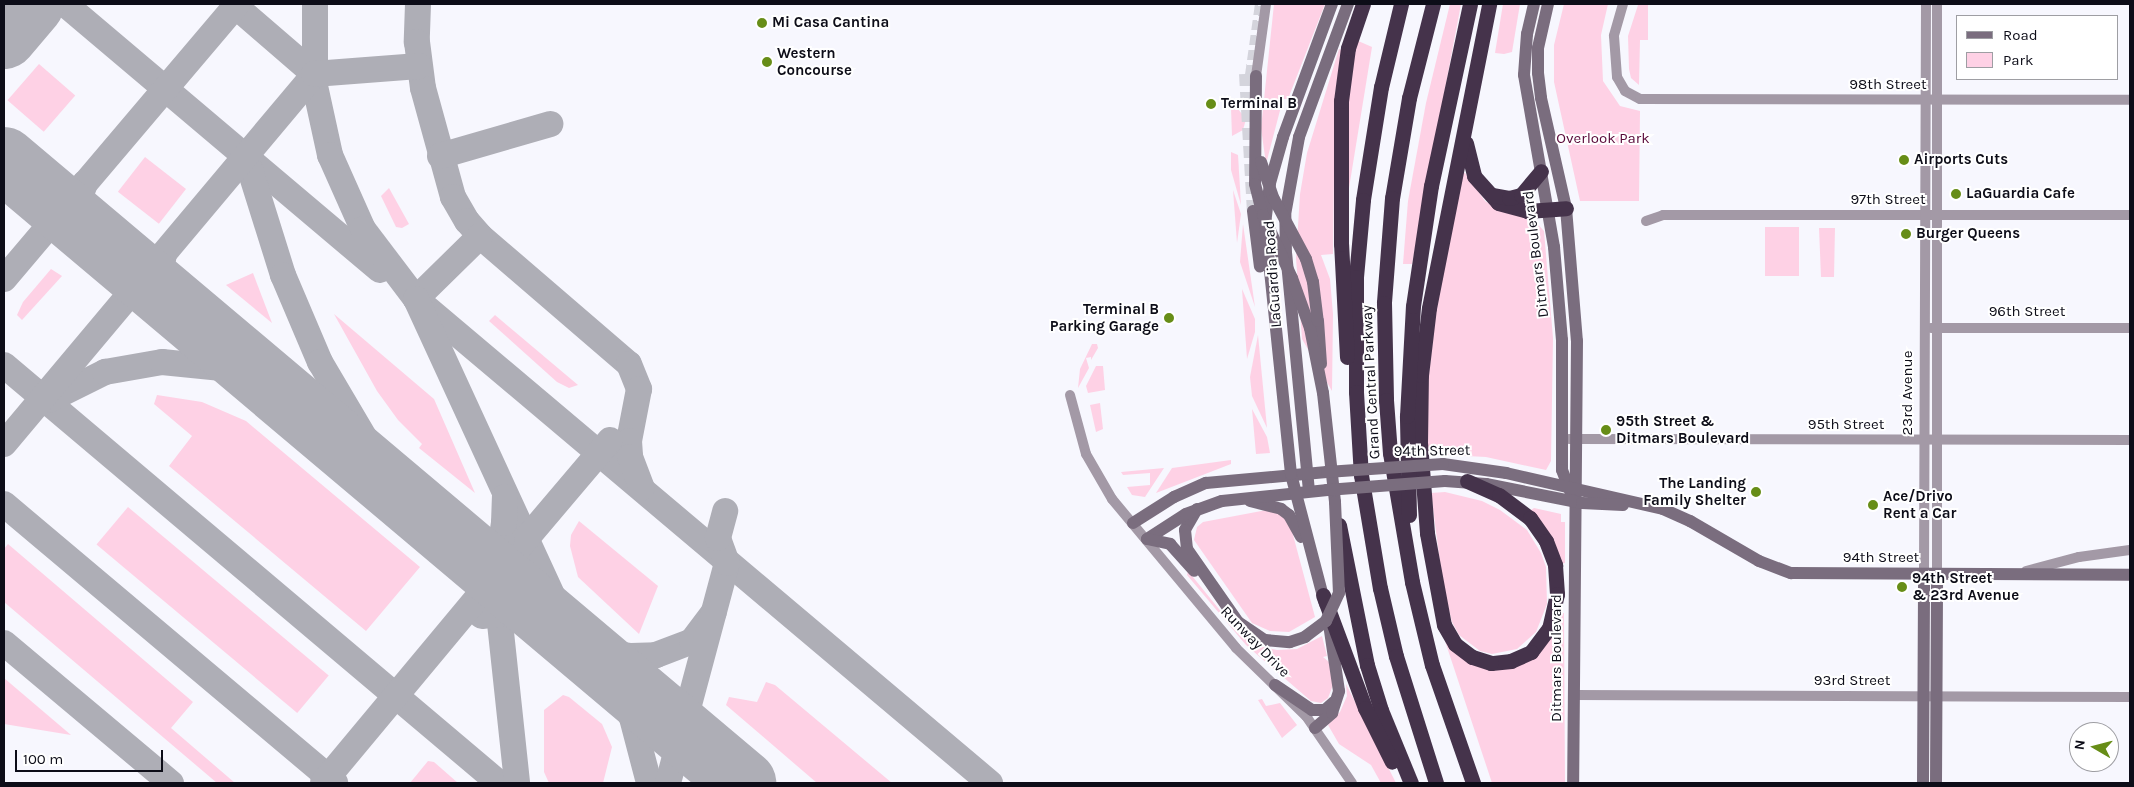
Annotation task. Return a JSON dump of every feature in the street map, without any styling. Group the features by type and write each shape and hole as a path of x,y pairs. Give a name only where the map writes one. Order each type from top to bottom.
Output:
{"highway":[{"path":"1362,4 1348,48 1342,82 1340,201 1343,327 1367,517"},
{"name":"Grand Central Parkway","path":"1401,4 1374,123 1356,277 1357,421 1367,517 1396,656 1436,783"},
{"name":"Grand Central Parkway","path":"1433,4 1417,62 1397,164 1384,304 1390,453 1412,582 1432,665 1473,783"},
{"path":"1412,582 1407,444 1410,335 1431,186 1470,4"},
{"path":"1467,481 1498,495 1530,518 1546,541 1555,565 1557,594 1549,628 1537,647 1511,661 1478,660 1461,649 1447,632 1431,563 1422,484 1420,405 1427,323 1489,4"},
{"path":"1477,65 1466,150 1471,170 1482,189 1503,206 1549,210 1566,208"},
{"path":"1482,189 1499,198 1517,197 1525,192 1541,171"},
{"path":"1331,496 1367,665 1381,710 1411,783"},
{"path":"1323,595 1365,708 1403,783"}],"street":[{"path":"1266,4 1256,76 1254,164 1257,195 1298,294 1323,393"},
{"name":"LaGuardia Road","path":"1312,557 1291,474 1265,234 1270,184 1288,120 1332,4"},
{"name":"LaGuardia Road","path":"1310,491 1286,254 1285,215 1299,137 1348,4"},
{"name":"Ditmars Boulevard","path":"1534,4 1527,34 1524,75 1549,210 1562,340 1562,470 1573,493"},
{"name":"Ditmars Boulevard","path":"1548,4 1538,48 1538,73 1541,98 1566,208 1577,327 1577,439 1573,493 1573,783"},
{"name":"98th Street","path":"1623,4 1614,36 1617,78 1625,91 1647,99 2130,100"},
{"name":"23rd Avenue","path":"1923,783 1926,4"},
{"name":"23rd Avenue","path":"1936,783 1937,4"},
{"path":"1197,509 1185,530 1186,544 1224,601 1244,627 1259,638 1284,642 1306,637 1326,621 1339,593 1313,282 1306,259 1272,194 1261,162"},
{"path":"1252,211 1262,277 1274,308"},
{"name":"97th Street","path":"1646,221 1663,215 2130,215"},
{"name":"96th Street","path":"1925,328 2130,328"},
{"name":"Runway Drive","path":"1070,395 1093,468 1112,499 1147,538 1225,636 1315,728 1352,783"},
{"name":"95th Street","path":"1562,439 2130,440"},
{"name":"94th Street","path":"1133,523 1174,497 1206,484 1291,474 1443,464 1477,467 1573,493"},
{"name":"94th Street","path":"1147,538 1197,509 1222,501 1310,491 1331,496 1445,480 1573,493 1648,506 1683,518 1759,561 1784,571 1804,574 2130,575"},
{"path":"1222,501 1257,501 1281,509 1292,520 1312,557 1323,595 1339,691 1332,713 1315,728"},
{"path":"1147,538 1170,544 1224,601"},
{"path":"2015,574 2079,558 2130,550"},
{"path":"1275,685 1316,711 1329,708 1339,691"},
{"name":"93rd Street","path":"1573,695 2130,697"}],"green space":[{"path":"1274,4 1325,4 1288,99 1283,99 1266,164 1261,128"},
{"path":"1450,4 1461,4 1412,264 1403,264 1408,201 1426,103"},
{"path":"1503,4 1520,4 1512,52 1504,54 1495,53"},
{"name":"Overlook Park","path":"1564,4 1608,4 1601,35 1603,81 1620,106 1640,111 1639,201 1580,201 1554,82 1554,45"},
{"path":"1648,4 1648,40 1640,40 1639,85 1631,78 1628,36 1638,5"},
{"path":"1356,40 1372,47 1349,188 1346,189 1347,98"},
{"path":"1339,49 1342,50 1335,94 1333,254 1321,255 1330,279 1333,314 1332,391 1302,339 1296,258 1300,194 1307,153"},
{"path":"39,64 75,95 44,132 8,100"},
{"path":"1231,108 1238,109 1246,119 1243,130 1232,136"},
{"path":"1231,152 1238,155 1241,205 1231,170"},
{"path":"145,157 186,189 159,224 118,192"},
{"path":"1460,173 1465,173 1485,201 1496,208 1532,218 1544,231 1553,338 1551,461 1546,470 1486,457 1428,454 1428,383 1437,300"},
{"path":"389,188 409,224 402,228 396,227 381,196"},
{"path":"1233,190 1241,214 1237,243"},
{"path":"1243,224 1255,307 1240,262"},
{"path":"1765,227 1799,227 1799,276 1765,276"},
{"path":"1819,228 1835,228 1834,277 1821,277"},
{"path":"51,269 62,276 22,320 17,315 23,302"},
{"path":"253,273 272,323 226,285"},
{"path":"1242,289 1255,319 1255,332 1247,359"},
{"path":"334,314 434,399 475,493 419,448 422,444 398,420 377,391"},
{"path":"495,315 578,385 569,388 557,382 489,321"},
{"path":"1258,335 1267,428 1252,396 1250,377"},
{"path":"1092,344 1097,344 1098,348 1091,360 1091,357 1086,358 1089,368 1078,388 1080,369"},
{"path":"1096,366 1103,366 1105,390 1088,393 1086,386"},
{"path":"157,395 202,402 246,421 420,567 366,631 169,466 192,436 154,404"},
{"path":"1100,403 1103,429 1096,432 1090,405"},
{"path":"1252,409 1267,437 1270,453 1256,454"},
{"path":"1231,460 1231,464 1156,493 1172,468"},
{"path":"1164,468 1145,497 1132,495 1127,487 1150,485 1150,473 1123,475 1121,472"},
{"path":"1445,492 1482,501 1500,510 1527,530 1541,553 1546,567 1547,604 1536,632 1517,649 1492,654 1480,651 1459,635 1452,622 1443,585 1431,493"},
{"path":"128,507 329,675 297,713 97,545"},
{"path":"1534,508 1561,514 1561,522 1565,522 1565,563 1561,564 1531,510"},
{"path":"1272,509 1289,520 1315,617 1289,632 1270,631 1252,623 1194,540 1197,527 1203,522"},
{"path":"579,521 658,586 639,634 578,577 570,546 571,535"},
{"path":"8,544 193,702 171,728 235,783 217,783 4,602 4,549"},
{"path":"1188,571 1236,630 1259,646 1277,650 1297,649 1322,636 1327,656 1323,657 1329,662 1333,685 1328,698 1321,703 1311,701 1246,645 1187,575"},
{"path":"1561,613 1564,613 1565,783 1492,783 1444,638 1514,667 1539,654 1554,634"},
{"path":"4,678 71,735 4,724"},
{"path":"766,682 775,685 892,783 817,783 726,705 729,697 757,702"},
{"path":"1346,684 1396,783 1381,783 1371,765 1339,744 1328,725 1340,712 1347,696"},
{"path":"563,695 569,697 602,724 612,747 603,783 549,783 544,772 544,710"},
{"path":"1262,699 1266,706 1280,703 1297,725 1282,738 1258,700"},
{"path":"428,761 434,762 458,783 410,783"}],"taxiway":[{"path":"65,4 380,270"},
{"path":"233,4 314,74"},
{"path":"4,279 237,4"},
{"path":"315,4 315,86 330,155 363,229 416,299 990,783"},
{"path":"418,4 417,42 423,88 453,197 467,221 480,236 629,364 639,389 629,441 630,457 642,488"},
{"path":"4,444 314,74 419,66"},
{"path":"440,156 550,124"},
{"path":"246,157 283,275 320,362 379,462 410,502"},
{"path":"85,183 77,206 81,218 92,235"},
{"path":"480,236 416,299 574,641 605,652 631,656 656,655 692,641 714,612"},
{"path":"164,254 159,279 167,298"},
{"path":"49,400 105,372 162,362 222,368 282,394"},
{"path":"4,365 499,783"},
{"path":"515,552 610,440"},
{"path":"323,783 496,575 504,523 505,497"},
{"path":"4,504 335,783"},
{"path":"668,783 727,563 718,538 725,511"},
{"path":"466,550 488,574 497,595 517,783"},
{"path":"482,616 537,609"},
{"path":"4,643 171,783"},
{"path":"599,661 619,690 632,718 649,783"}],"runway":[{"path":"4,36 31,4"},
{"path":"4,160 743,783"}],"tunnel":[{"path":"1250,75 1260,4"},
{"path":"1245,74 1253,211"}],"place":[{"name":"Mi Casa Cantina","path":"762,23"},
{"name":"Western Concourse","path":"767,62"},
{"name":"Terminal B","path":"1211,104"},
{"name":"Airports Cuts","path":"1904,160"},
{"name":"LaGuardia Cafe","path":"1956,194"},
{"name":"Burger Queens","path":"1906,234"},
{"name":"Terminal B Parking Garage","path":"1169,318"},
{"name":"95th Street & Ditmars Boulevard","path":"1606,430"},
{"name":"The Landing Family Shelter","path":"1756,492"},
{"name":"Ace/Drivo Rent a Car","path":"1873,505"},
{"name":"94th Street & 23rd Avenue","path":"1902,587"}]}
